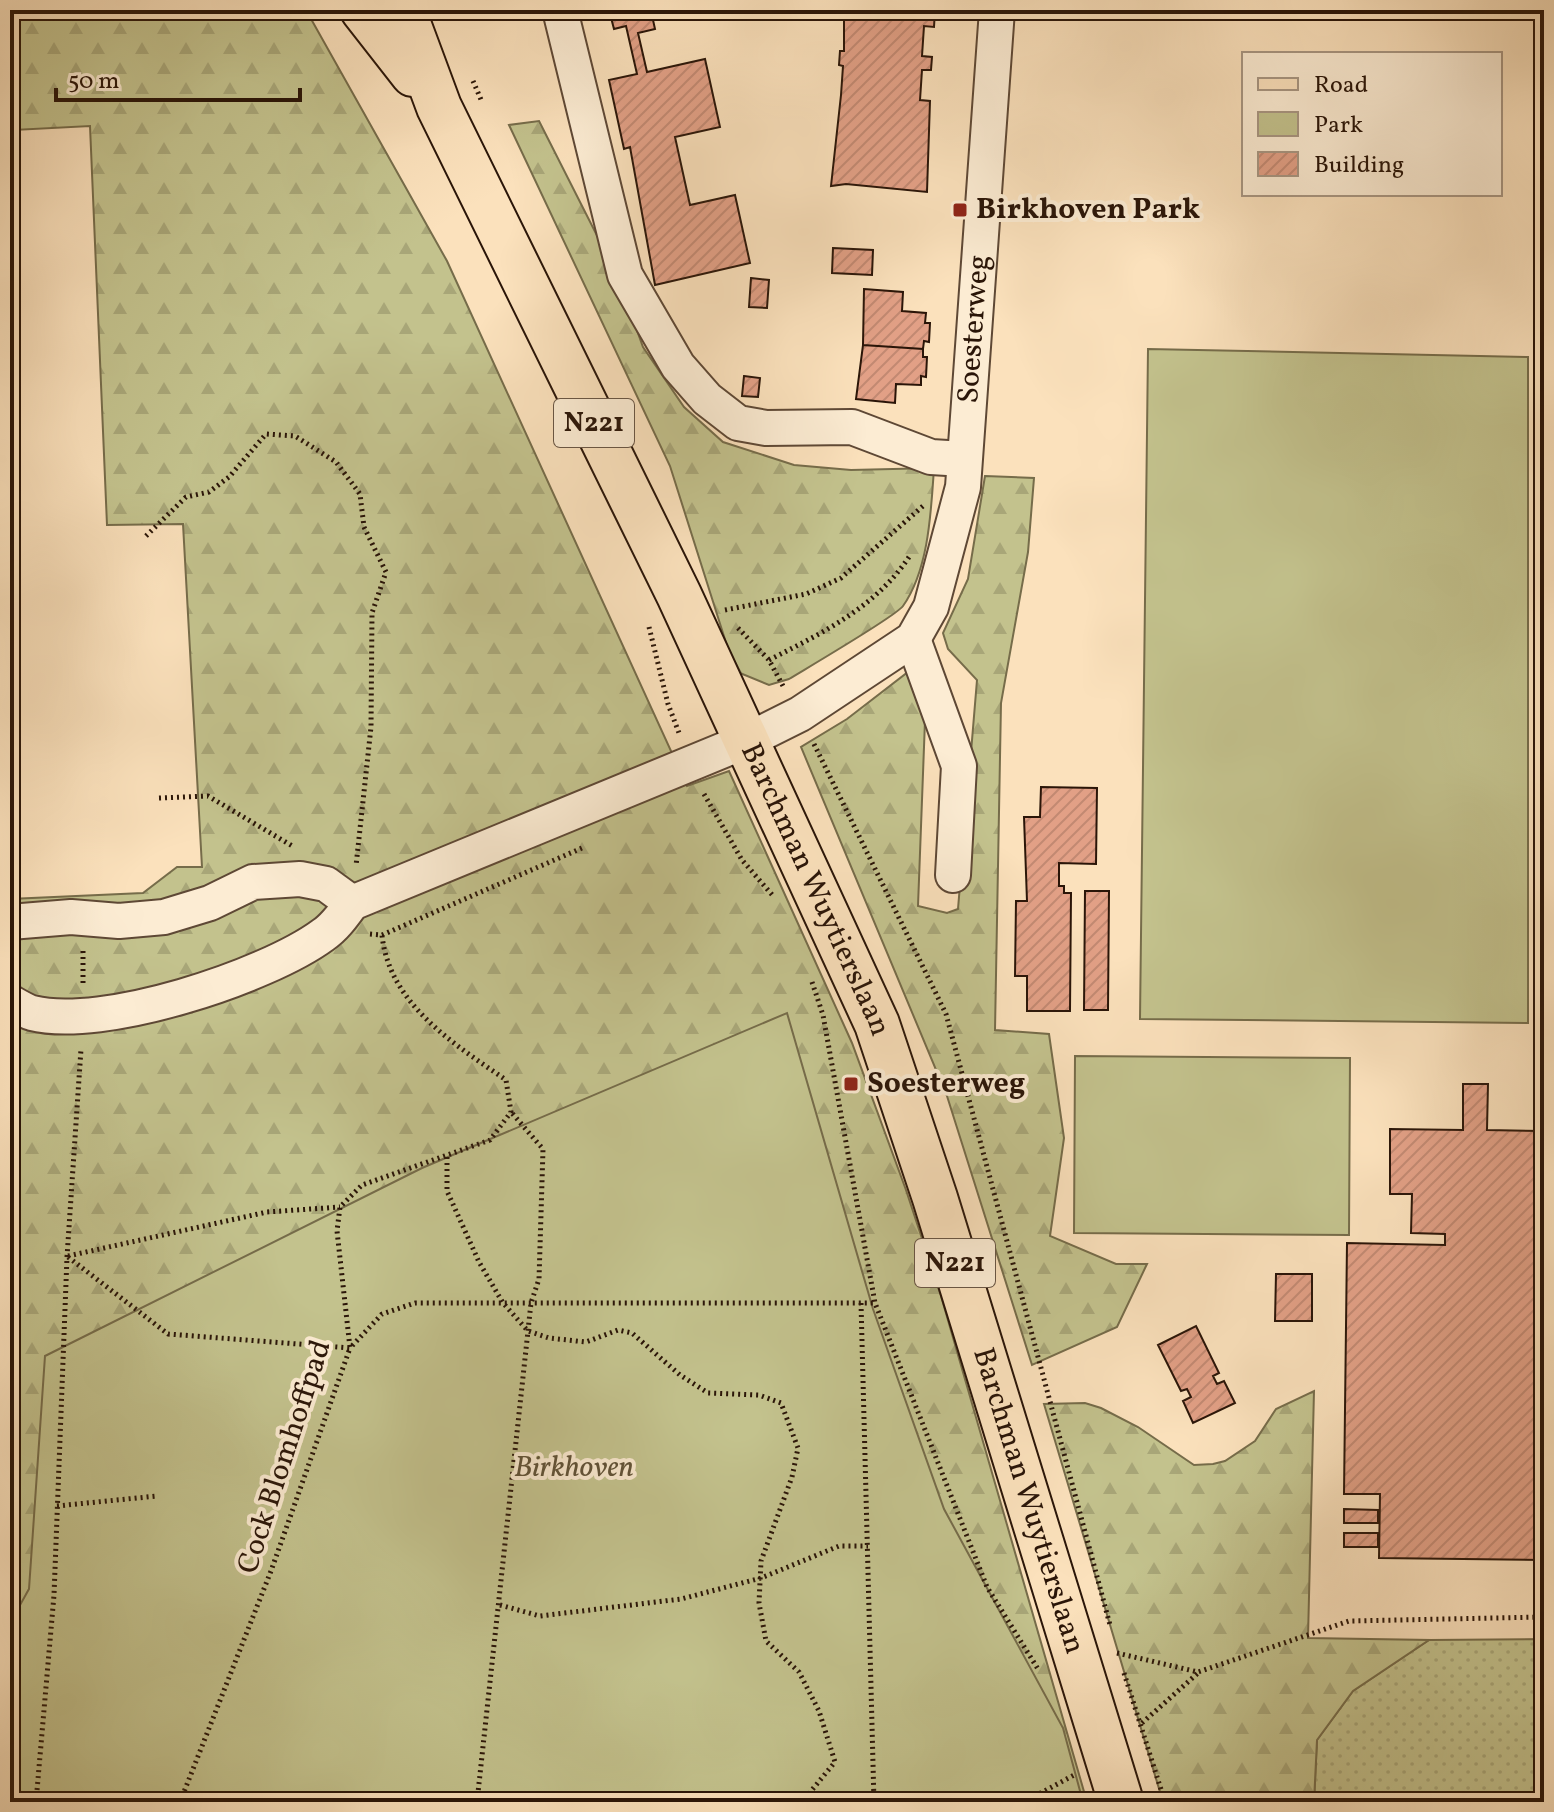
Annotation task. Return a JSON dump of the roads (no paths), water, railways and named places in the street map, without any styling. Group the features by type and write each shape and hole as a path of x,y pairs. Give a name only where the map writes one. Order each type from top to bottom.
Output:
{"main road":[{"name":"Barchman Wuytierslaan","path":"363,10 439,107"},
{"name":"Barchman Wuytierslaan","path":"403,10 439,107 748,740 877,1024 935,1198 1121,1802"}],"street":[{"path":"560,10 625,275 678,366 707,399 738,423 766,428 852,427 963,468"},
{"name":"Soesterweg","path":"352,903 748,740 800,714 913,639 931,607 959,508 997,10"},
{"path":"913,639 959,766 953,875"},
{"path":"10,922 84,917 119,921 164,917 210,903 253,882 300,879 326,884 352,903 326,933 226,983 186,996 82,1015 31,1013 10,1002"}],"place":[{"name":"Birkhoven Park","path":"960,210"},
{"name":"Soesterweg","path":"851,1084"}],"park label":[{"name":"Birkhoven","path":"574,1468"}]}
